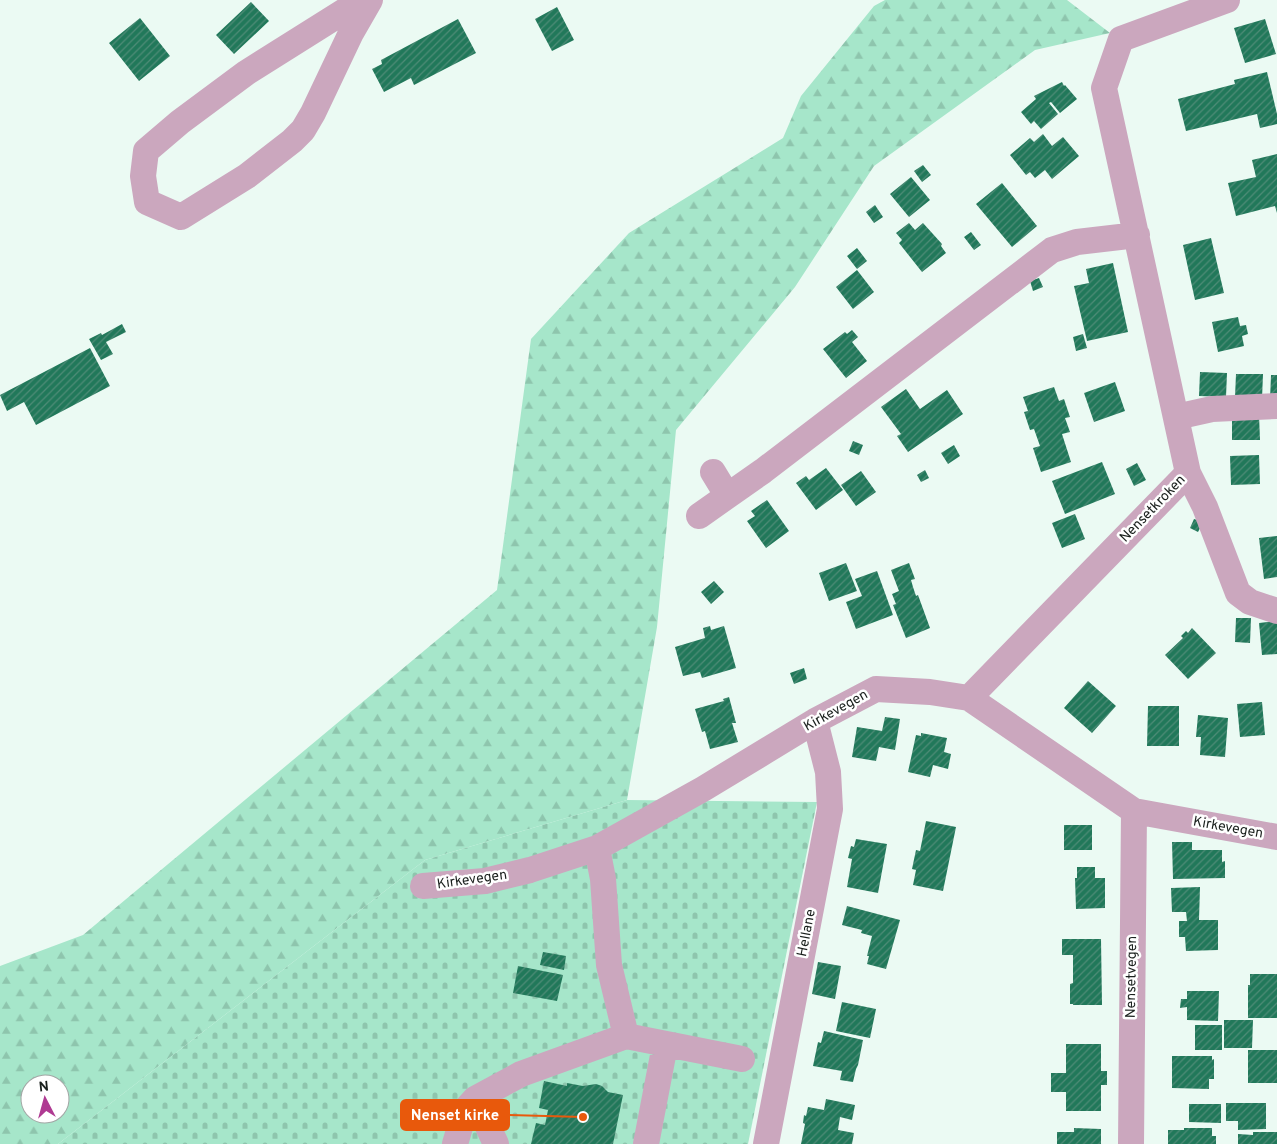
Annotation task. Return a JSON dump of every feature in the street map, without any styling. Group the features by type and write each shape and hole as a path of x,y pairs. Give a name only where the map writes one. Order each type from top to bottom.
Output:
{"street":[{"path":"362,0 246,73 180,122 146,151 142,176 147,202 181,217 248,176 292,141 313,113 351,33 370,0"},
{"name":"Nensetkroken","path":"969,698 1188,472 1104,88 1121,39 1227,0"},
{"path":"699,516 763,471 1052,250 1077,242 1136,234"},
{"path":"1176,417 1212,409 1277,406"},
{"path":"713,472 728,495"},
{"path":"1188,472 1205,507 1238,593 1250,602 1277,611"},
{"name":"Kirkevegen","path":"423,886 485,881 530,870 597,848 703,789 816,721 876,689 930,692 969,698 1134,811 1277,837"},
{"name":"Hellane","path":"766,1144 830,809 828,772 816,721"},
{"name":"Nensetvegen","path":"1131,1144 1134,811"},
{"path":"597,848 603,879 608,965 626,1036"},
{"path":"455,1144 464,1110 474,1099 521,1074 626,1036 742,1059"},
{"path":"646,1144 665,1044"},
{"path":"474,1099 496,1144"}],"green space":[{"path":"885,0 1067,0 1110,33 1035,50 874,166 795,287 676,430 657,627 627,800 425,860 58,1144 0,1144 0,966 83,935 497,590 531,339 629,233 783,138 801,96 874,6"},
{"path":"627,800 817,802 748,1144 58,1144 425,860"}],"building":[{"path":"251,2 269,21 234,54 216,35"},
{"path":"557,7 574,40 552,51 535,19"},
{"path":"140,18 170,56 139,81 109,43"},
{"path":"458,19 476,53 414,85 411,78 384,92 372,69 382,64 381,60"},
{"path":"1265,19 1276,54 1245,63 1234,28"},
{"path":"1267,72 1277,114 1277,124 1260,128 1257,114 1186,131 1178,99 1235,84 1234,80"},
{"path":"1062,82 1077,99 1060,113 1051,102 1049,103 1058,114 1041,129 1034,121 1031,124 1021,112 1036,99 1034,96"},
{"path":"1043,134 1052,146 1063,137 1079,156 1052,179 1045,170 1035,178 1030,172 1026,175 1010,155 1030,138 1034,142"},
{"path":"1277,154 1277,213 1275,206 1236,216 1228,183 1256,177 1252,160"},
{"path":"923,165 931,175 922,182 914,171"},
{"path":"911,177 930,200 909,217 890,194"},
{"path":"1002,183 1037,226 1012,247 976,204"},
{"path":"875,205 883,217 874,223 866,212"},
{"path":"909,223 915,230 923,223 942,244 941,246 946,253 922,272 899,243 902,240 896,233"},
{"path":"971,232 981,245 974,250 964,237"},
{"path":"1211,238 1224,293 1195,300 1183,245"},
{"path":"857,248 867,261 857,269 847,256"},
{"path":"1113,263 1128,332 1087,341 1074,286 1089,283 1086,269"},
{"path":"857,270 874,292 853,309 836,287"},
{"path":"1039,278 1043,287 1033,291 1030,281"},
{"path":"1238,317 1240,326 1246,325 1248,334 1242,336 1244,346 1218,352 1212,322"},
{"path":"122,324 126,332 106,342 113,354 101,360 89,339 101,333 102,335"},
{"path":"852,330 858,337 852,342 867,361 846,378 823,349 845,332 847,334"},
{"path":"1083,334 1087,348 1076,351 1073,337"},
{"path":"90,348 110,386 36,425 24,402 7,411 0,395"},
{"path":"1200,372 1227,373 1226,397 1199,396"},
{"path":"1236,374 1263,374 1262,399 1235,397"},
{"path":"1271,375 1277,375 1277,400 1270,400"},
{"path":"1115,382 1125,411 1094,422 1084,393"},
{"path":"1054,387 1059,401 1064,399 1070,417 1065,418 1070,432 1062,434 1071,462 1041,472 1033,448 1040,446 1034,429 1030,430 1024,412 1028,411 1023,397"},
{"path":"906,389 920,409 947,390 963,414 908,452 897,436 901,434 881,407"},
{"path":"1259,415 1260,440 1232,440 1232,416"},
{"path":"853,441 863,445 859,455 849,451"},
{"path":"954,445 960,456 948,464 941,453"},
{"path":"1259,455 1260,484 1231,485 1230,456"},
{"path":"1102,462 1115,494 1065,514 1052,481"},
{"path":"1137,463 1146,480 1134,486 1126,469"},
{"path":"826,468 843,490 816,510 796,483 806,476 809,480"},
{"path":"925,470 929,478 921,482 917,475"},
{"path":"861,471 876,492 856,506 841,485"},
{"path":"767,500 789,531 766,548 747,521 755,516 751,511"},
{"path":"1075,514 1085,539 1062,548 1052,523"},
{"path":"1194,519 1203,522 1198,532 1190,528"},
{"path":"1277,536 1277,577 1264,579 1259,538"},
{"path":"846,563 857,591 829,601 819,573"},
{"path":"909,563 915,579 911,580 913,587 916,596 918,595 930,628 906,638 893,605 896,604 892,594 899,591 891,570"},
{"path":"877,571 893,615 856,629 846,602 862,596 855,579"},
{"path":"714,581 724,592 711,604 701,592"},
{"path":"1236,618 1251,618 1250,643 1235,642"},
{"path":"1277,621 1277,654 1262,655 1259,623"},
{"path":"710,626 711,630 724,626 736,668 702,678 700,672 683,676 675,647 705,638 703,628"},
{"path":"1192,628 1216,653 1188,679 1165,655 1183,638 1181,636 1186,631 1188,633"},
{"path":"804,668 807,679 794,684 790,673"},
{"path":"1088,681 1116,706 1092,733 1064,708"},
{"path":"729,697 736,723 732,723 738,742 710,749 705,731 702,732 695,709 724,701 723,699"},
{"path":"1262,702 1265,735 1240,737 1237,704"},
{"path":"1148,706 1179,706 1179,746 1147,746"},
{"path":"1198,715 1228,718 1225,757 1200,755 1201,737 1196,737"},
{"path":"885,717 900,719 895,750 879,747 876,761 852,757 857,727 882,731"},
{"path":"921,733 947,738 944,752 951,754 948,769 933,765 930,777 908,772 916,735 921,736"},
{"path":"926,821 956,827 943,891 913,885 916,870 912,869 916,850 920,851"},
{"path":"1064,825 1092,825 1092,850 1064,850"},
{"path":"856,839 887,844 878,893 847,887 852,859 848,858 851,846 854,847"},
{"path":"1172,842 1192,842 1192,850 1222,850 1222,862 1225,861 1225,878 1173,879"},
{"path":"1077,867 1095,867 1095,878 1105,878 1105,908 1076,909 1075,878 1077,878"},
{"path":"1200,887 1199,920 1218,920 1218,950 1186,951 1185,937 1179,937 1179,921 1187,921 1186,912 1172,912 1171,888"},
{"path":"847,906 900,920 886,969 867,964 872,936 861,933 862,930 842,925"},
{"path":"1062,939 1101,939 1102,1005 1070,1004 1070,984 1073,983 1073,955 1062,955"},
{"path":"543,952 566,956 564,970 540,965"},
{"path":"818,962 841,966 835,999 812,994"},
{"path":"518,966 563,975 557,1001 513,993"},
{"path":"1250,974 1277,974 1277,1018 1248,1018"},
{"path":"1187,991 1219,991 1218,1021 1187,1020 1187,1007 1180,1008 1181,999 1187,999"},
{"path":"842,1002 876,1009 870,1038 836,1031"},
{"path":"1224,1020 1253,1020 1252,1048 1224,1048"},
{"path":"1195,1025 1222,1025 1222,1050 1195,1050"},
{"path":"824,1031 863,1040 853,1082 840,1080 842,1071 813,1066 818,1042 821,1043"},
{"path":"1066,1044 1101,1044 1101,1071 1107,1071 1107,1085 1101,1085 1101,1111 1066,1111 1066,1092 1051,1092 1051,1073 1066,1073"},
{"path":"1248,1050 1277,1050 1277,1083 1248,1083"},
{"path":"1172,1056 1212,1056 1212,1060 1214,1059 1214,1079 1209,1079 1209,1089 1172,1088"},
{"path":"544,1081 567,1086 567,1083 583,1086 596,1084 602,1086 608,1092 623,1095 613,1144 531,1144 536,1123 545,1125 548,1110 539,1108"},
{"path":"826,1099 855,1105 852,1120 840,1117 838,1130 854,1133 852,1144 801,1144 805,1124 803,1123 804,1115 806,1116 808,1107 824,1110"},
{"path":"1226,1103 1266,1103 1266,1129 1238,1130 1238,1121 1226,1121"},
{"path":"1189,1104 1221,1104 1221,1123 1189,1122"},
{"path":"1074,1128 1101,1129 1101,1144 1057,1144 1057,1132 1074,1132"},
{"path":"1184,1128 1212,1128 1212,1136 1216,1136 1216,1144 1168,1144 1168,1130 1184,1130"},
{"path":"1253,1132 1277,1132 1277,1144 1238,1144 1238,1134 1253,1135"}],"place":[{"name":"Nenset kirke","path":"583,1117"}]}
